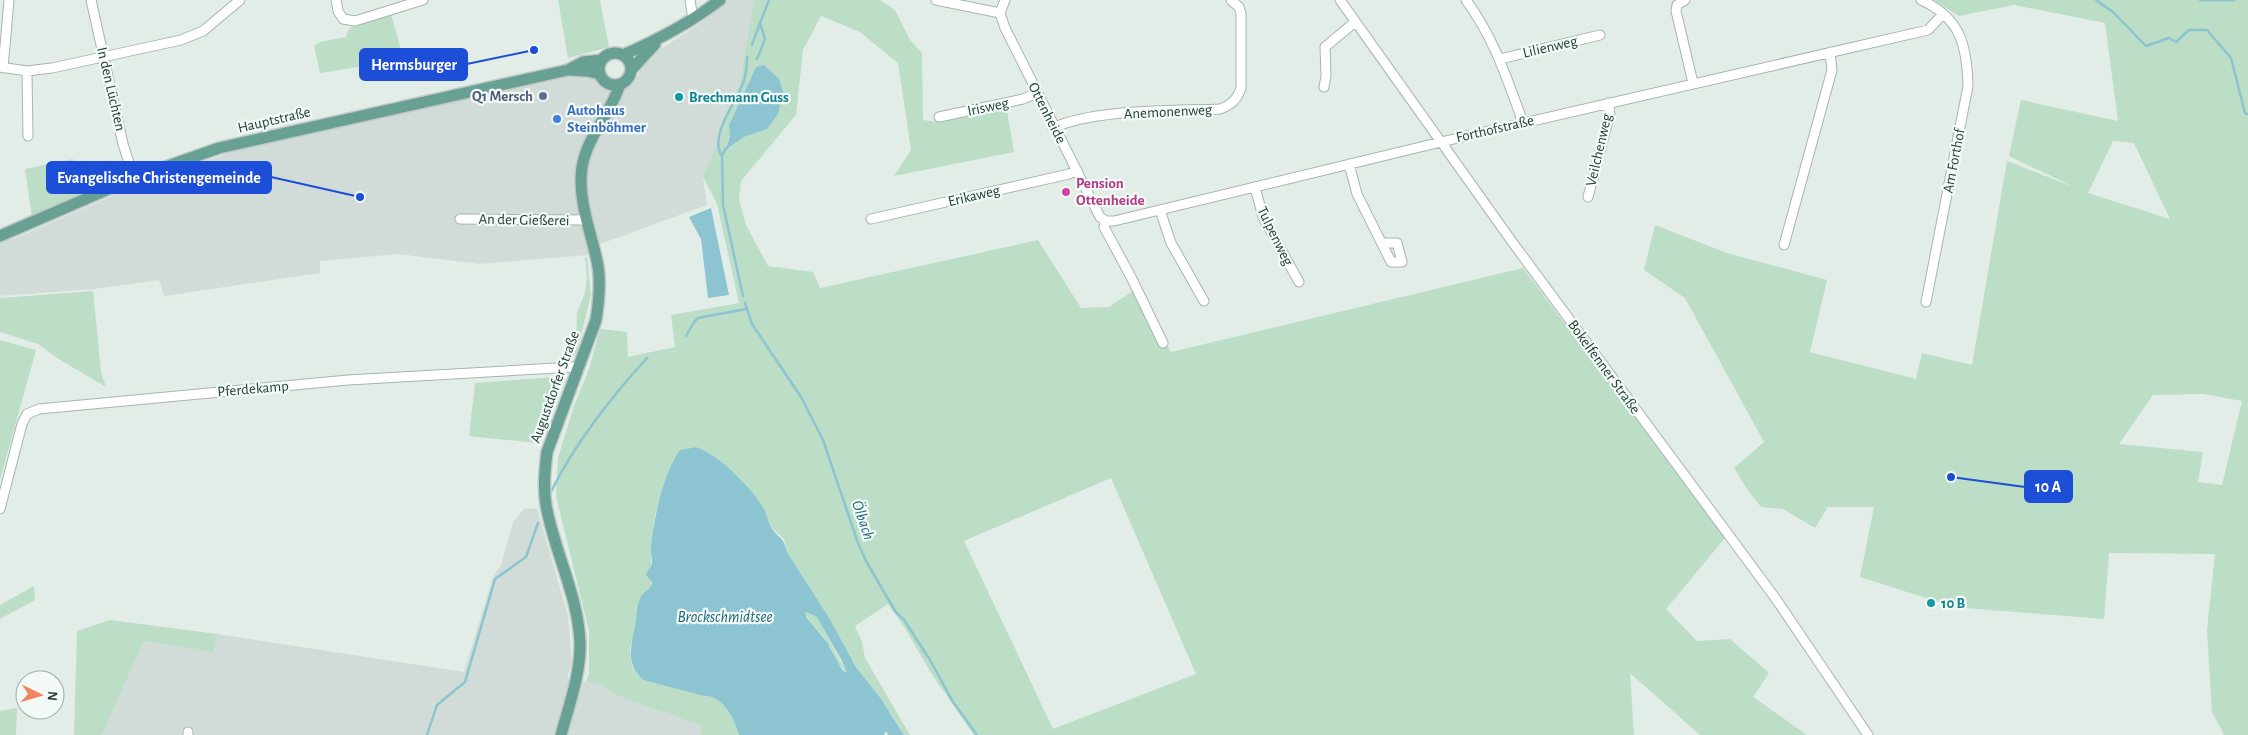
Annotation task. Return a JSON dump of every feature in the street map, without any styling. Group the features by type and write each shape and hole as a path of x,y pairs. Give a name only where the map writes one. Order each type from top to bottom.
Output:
{"main road":[{"path":"623,55 662,37 720,0"},
{"path":"602,78 612,85 620,84 628,78 632,69 662,37"},
{"path":"608,111 609,96 602,78 600,64 602,60 612,53 623,55 629,61 632,69"},
{"name":"Hauptstraße","path":"0,236 134,178 219,148 568,70 583,62 602,60"},
{"name":"Hauptstraße","path":"568,70 587,71 602,78"},
{"name":"Augustdorfer Straße","path":"561,735 579,666 580,642 576,614 547,506 544,474 547,452 596,320 600,294 598,266 581,189 582,169 592,136 613,105 620,84"}],"street":[{"path":"9,0 1,68 27,70 104,58 192,36 203,31 240,0"},
{"name":"In den Lüchten","path":"91,0 123,144 134,178"},
{"path":"336,0 338,11 343,20 355,21 423,0"},
{"path":"690,0 693,19"},
{"path":"936,0 1000,13 1005,0"},
{"name":"Anemonenweg","path":"1053,128 1067,121 1127,113 1220,109 1231,104 1238,96 1241,88 1242,14 1239,6 1231,0"},
{"name":"Bokelfenner Straße","path":"1340,0 1674,463 1776,599 1868,735"},
{"path":"1466,0 1490,37 1500,59 1520,114 1521,123"},
{"path":"1685,0 1677,6 1676,11 1693,83"},
{"path":"1921,0 1933,5 1943,14"},
{"name":"Ottenheide","path":"1000,13 1005,28 1053,128 1077,170 1100,217 1106,220 1104,227 1163,343"},
{"name":"Forthofstraße","path":"1160,210 1521,123 1928,30 1943,14"},
{"name":"Am Forthof","path":"1926,302 1968,86 1968,63 1963,41 1952,22 1943,14"},
{"path":"1324,87 1326,76 1325,47 1355,22"},
{"name":"Lilienweg","path":"1500,59 1600,35"},
{"path":"1784,245 1832,70 1830,52"},
{"path":"27,70 28,136"},
{"name":"Irisweg","path":"939,117 1023,99 1037,93"},
{"name":"Veilchenweg","path":"1588,197 1610,114 1608,103"},
{"path":"1349,164 1357,194 1382,243"},
{"name":"Erikaweg","path":"871,219 1069,174 1077,170"},
{"name":"Tulpenweg","path":"1255,188 1263,217 1299,282"},
{"path":"1106,220 1114,221 1160,210 1171,243 1204,301"},
{"name":"An der Gießerei","path":"460,219 587,220"},
{"name":"Pferdekamp","path":"0,509 22,424 27,414 40,409 348,380 573,367 579,369"}],"shaded area":[{"path":"724,0 754,0 739,87 703,177 707,205 600,244 587,255 480,264 399,254 320,261 320,273 164,296 159,280 94,289 0,296 0,243 16,238 142,183 254,144 577,73 600,79 609,87 618,89 632,84 639,74 640,62 698,25"},
{"path":"525,508 537,509 568,615 572,664 567,678 603,685 615,695 702,726 701,735 102,735 144,641 214,652 217,634 464,672 493,577 501,565 513,522"}],"green space":[{"path":"558,0 600,0 609,47 568,58"},
{"path":"754,0 880,0 895,10 910,40 922,53 923,120 938,122 1006,105 1014,152 894,176 911,150 898,63 860,32 821,16 803,50 796,115 741,181 739,199 746,225 768,266 813,272 820,288 1038,240 1081,308 1109,307 1133,291 1171,352 1523,268 1725,538 1666,609 1697,641 1730,639 1769,673 1753,697 1807,735 1700,735 1630,673 1634,735 974,735 931,673 903,625 888,604 855,626 862,642 865,658 910,735 904,735 856,666 787,552 784,539 771,527 763,508 740,479 704,450 696,447 680,450 658,504 651,546 651,587 644,593 630,648 632,666 643,680 717,699 731,715 739,735 701,735 702,726 615,695 603,685 586,682 589,674 589,631 556,496 558,458 574,406 589,369 600,329 627,332 628,357 675,347 671,315 739,303 717,204 703,177 739,87","holes":["756,67 767,129 744,137 726,149 730,136 729,125","1111,478 1196,674 1053,729 964,541"]},
{"path":"1934,0 2248,0 2248,735 2224,735 2212,712 2207,630 2215,554 2109,553 2104,619 1954,607 1860,577 1874,507 1828,507 1815,528 1783,509 1761,507 1734,468 1764,442 1685,298 1644,270 1655,225 1727,253 1827,280 1810,352 1916,379 1922,353 1972,365 2007,161 2076,188 2009,156 2021,100 2118,121 2105,23 2014,5 1959,16","holes":["2113,141 2134,143 2170,219 2088,193","2203,394 2242,401 2222,485 2198,482 2203,452 2119,444 2153,395"]},
{"path":"391,14 402,53 358,67 320,73 314,46 320,42 346,37 349,29 354,26"},
{"path":"73,159 80,195 32,217 25,169"},
{"path":"585,257 587,257 591,295 577,352 571,359 576,342 577,313 585,293 587,276"},
{"path":"93,291 101,372 106,387 57,358 38,344 0,332 0,298"},
{"path":"0,340 36,350 0,480"},
{"path":"555,377 561,381 537,443 469,436 475,383"},
{"path":"34,586 35,600 0,619 0,605"},
{"path":"805,612 816,616 847,673 836,660 825,639 809,620"},
{"path":"110,620 217,634 214,652 144,641 102,735 74,735 77,631"},
{"path":"15,708 16,735 0,735 0,711"}],"water":[{"path":"764,65 779,79 783,92 778,114 767,129 744,137 726,150 730,136 729,125 756,67"},
{"path":"711,208 729,295 708,298 701,239 689,217"},
{"name":"Brockschmidtsee","path":"696,447 705,451 734,473 752,492 764,509 771,527 782,540 787,552 829,618 856,667 881,699 904,735 888,735 886,731 884,735 739,735 731,715 717,699 643,680 637,673 631,660 631,645 640,600 652,582 646,575 652,564 651,548 654,523 664,484 680,450","holes":["805,612 816,616 842,661 847,673 842,670 827,642 807,618"]}],"waterway":[{"name":"Ölbach","path":"757,59 765,39 760,23 769,0"},
{"path":"2096,0 2113,12 2146,46 2169,38 2176,42 2189,30 2207,30 2231,58 2245,113 2248,114"},
{"path":"2200,0 2234,0"},
{"name":"Ölbach","path":"752,45 760,23"},
{"name":"Ölbach","path":"722,156 719,148 720,131 743,84 747,57"},
{"name":"Ölbach","path":"726,148 722,156 723,205 743,296"},
{"name":"Ölbach","path":"745,303 752,324 801,397 823,440 858,543 866,561 895,611 904,620 930,660 953,702 977,735"},
{"path":"686,336 698,318 746,309"},
{"path":"551,492 570,457 594,422 620,388 647,358"},
{"path":"427,735 437,705 465,682 495,579 526,557 538,523"}],"place":[{"name":"Hermsburger","path":"534,50"},
{"name":"Q1 Mersch","path":"543,96"},
{"name":"Brechmann Guss","path":"679,97"},
{"name":"Autohaus Steinböhmer","path":"557,119"},
{"name":"Pension Ottenheide","path":"1066,192"},
{"name":"Evangelische Christengemeinde","path":"360,197"},
{"name":"10 A","path":"1951,477"},
{"name":"10 B","path":"1931,603"}]}
